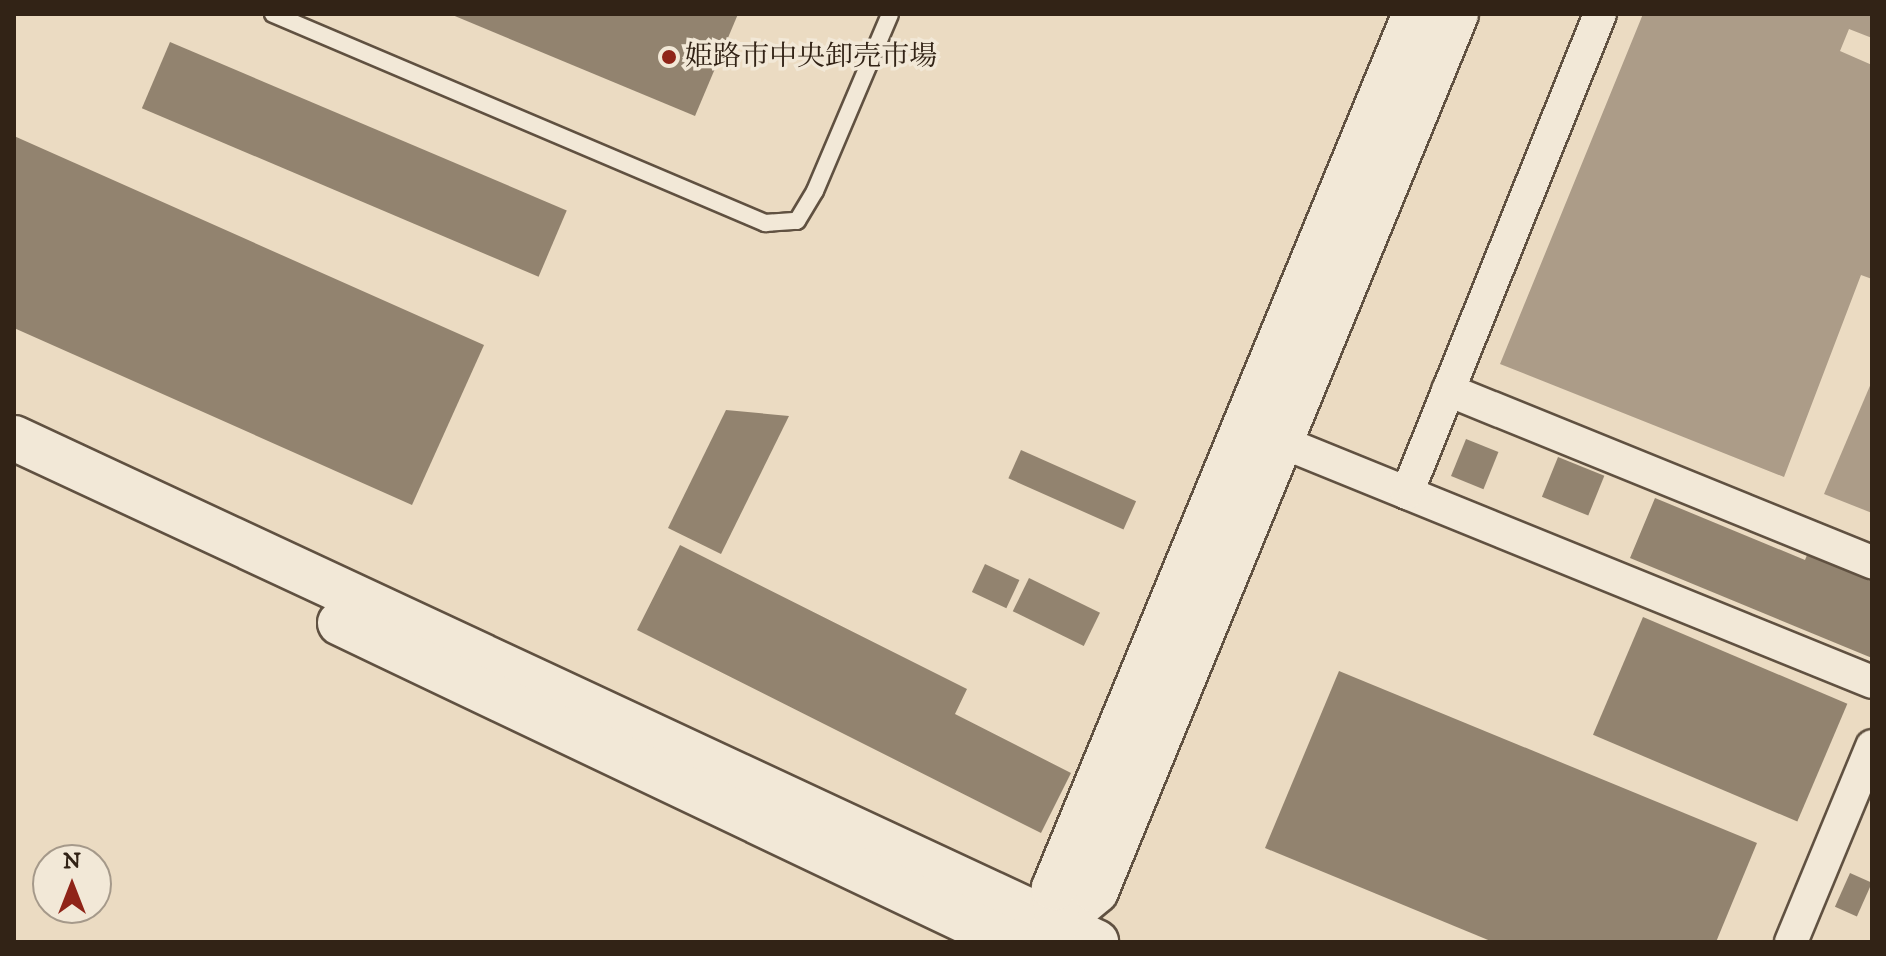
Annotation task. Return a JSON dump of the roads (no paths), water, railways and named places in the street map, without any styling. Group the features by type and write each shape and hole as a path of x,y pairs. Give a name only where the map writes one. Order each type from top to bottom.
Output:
{"street":[{"path":"1262,434 1415,14"},
{"path":"1052,933 1054,888 1456,14"},
{"path":"1407,493 1600,14"},
{"path":"1448,390 1872,562"},
{"path":"1262,434 1872,682"},
{"path":"14,438 1052,933 1096,942"},
{"path":"14,468 1010,942"},
{"path":"1791,942 1872,746"}],"lane":[{"path":"273,14 765,223 797,221 815,191 890,14"}],"place":[{"name":"姫路市中央卸売市場","path":"669,57"}]}
